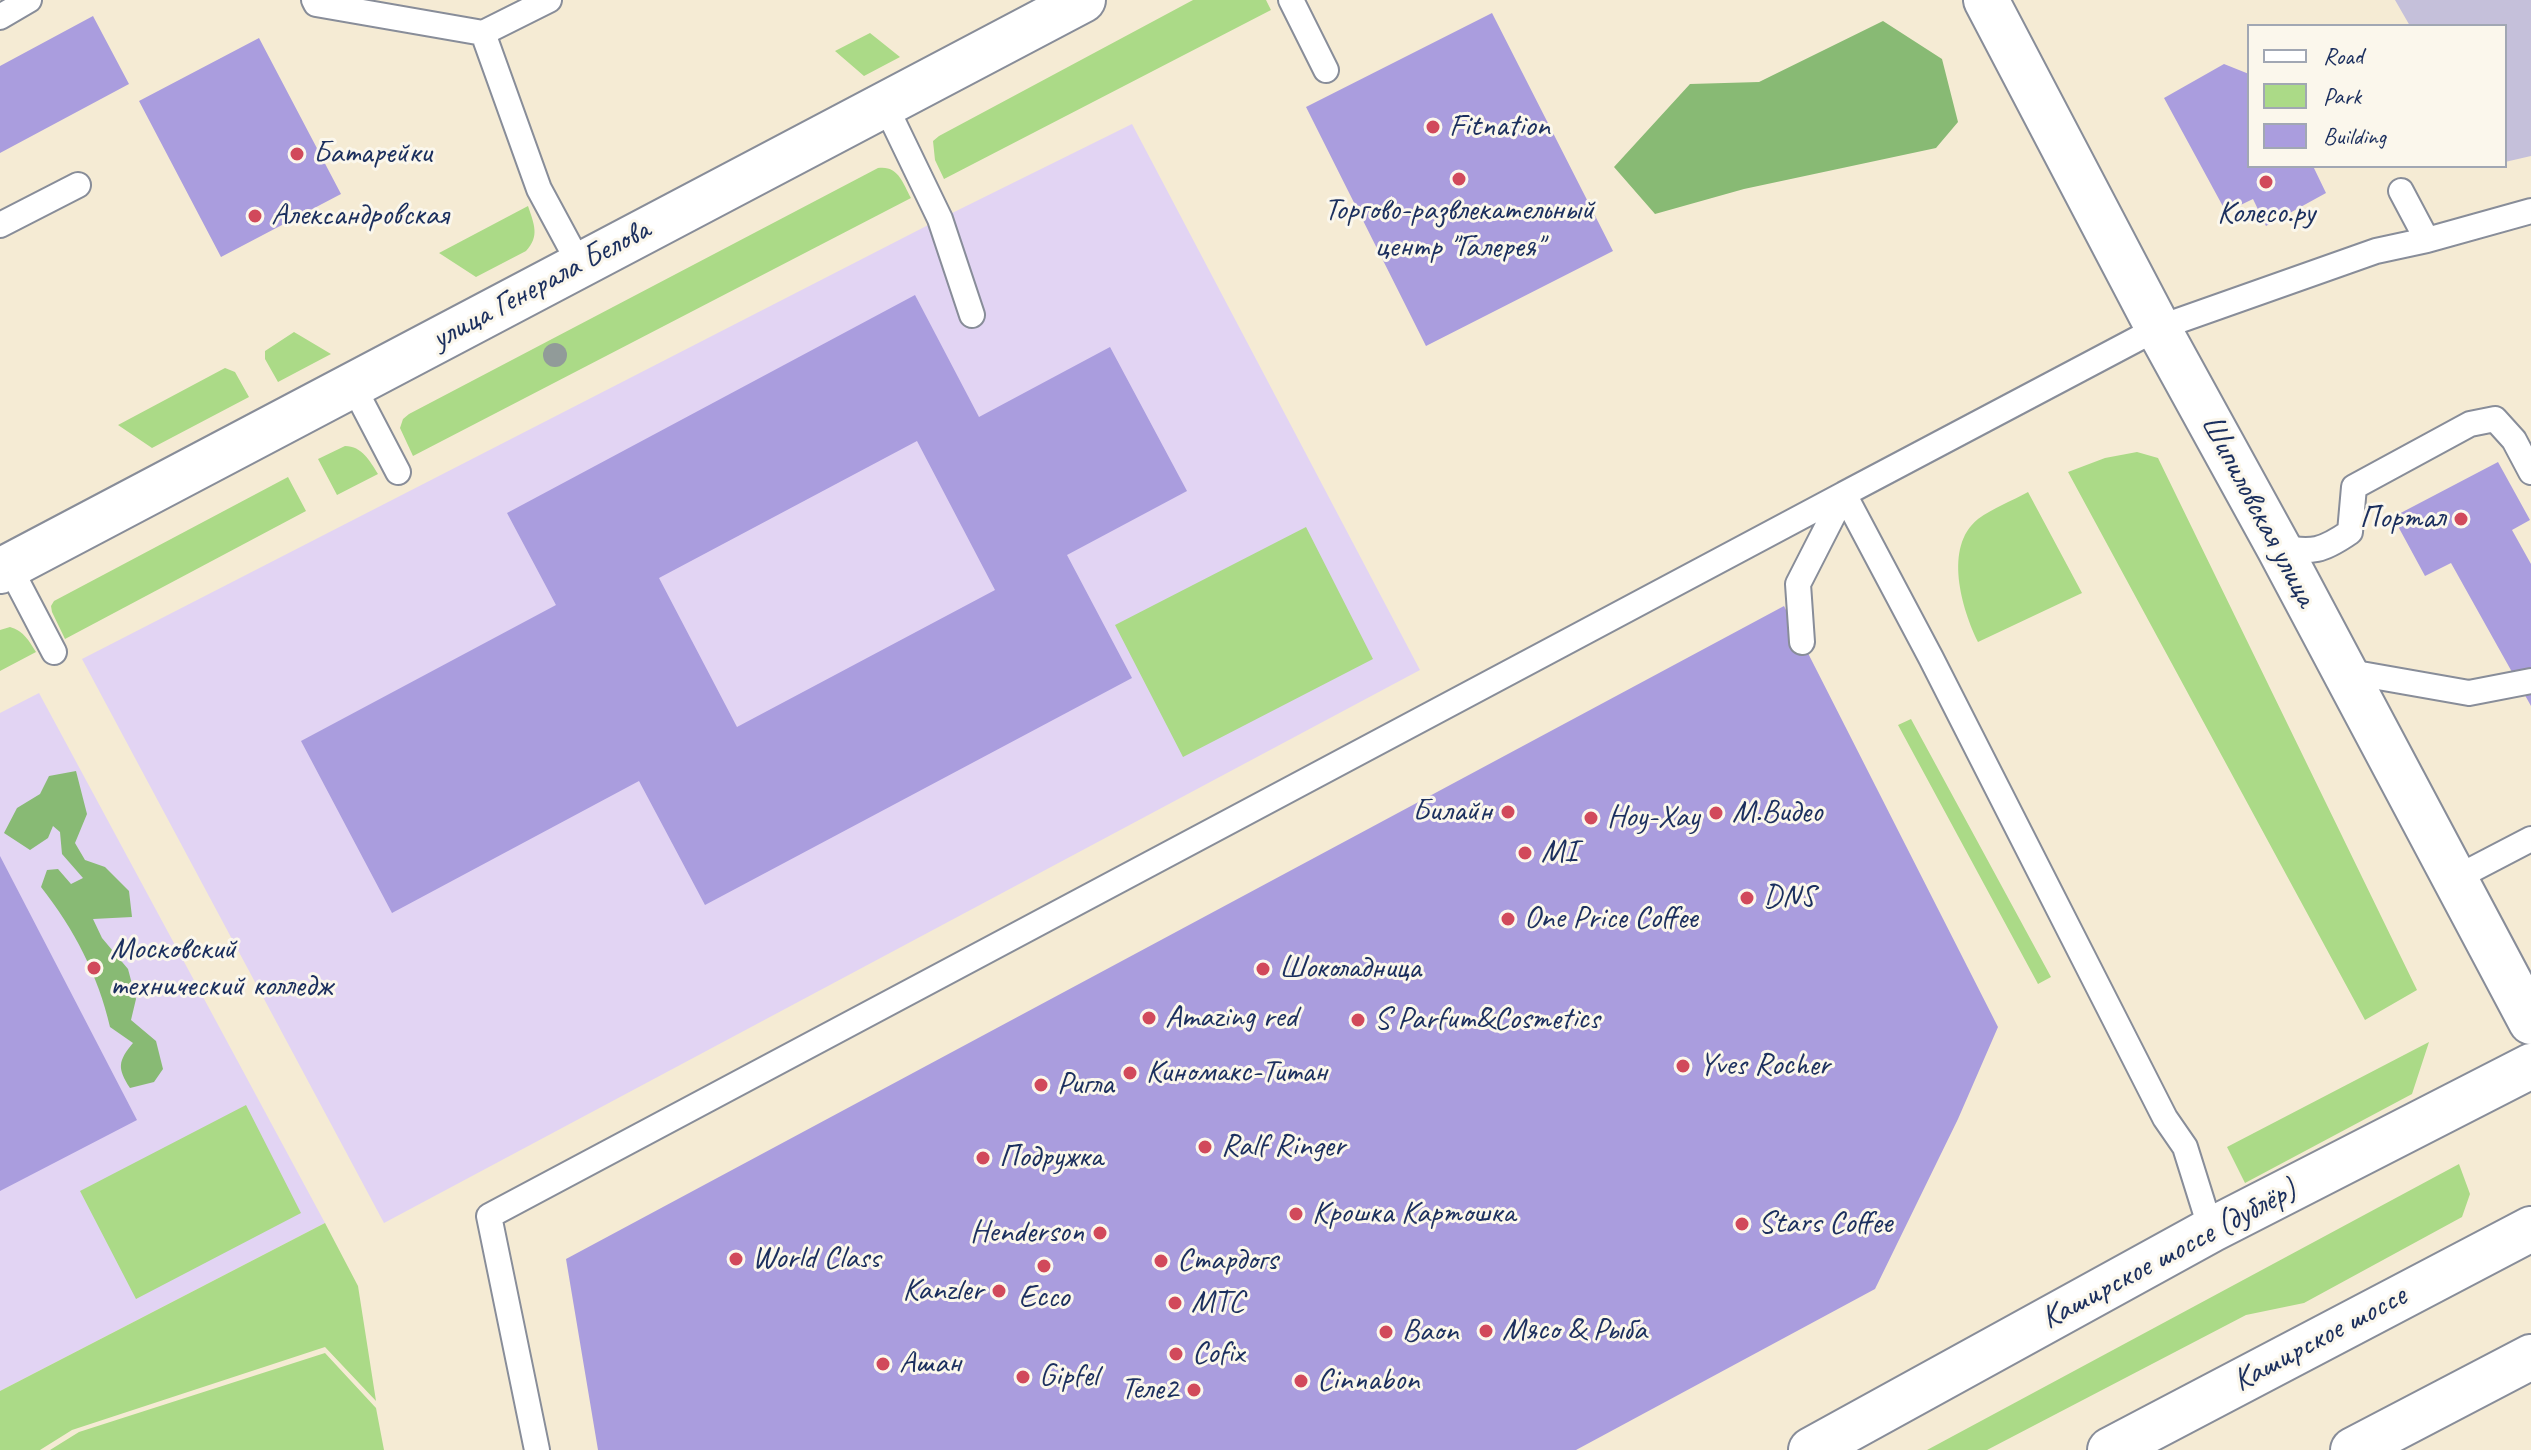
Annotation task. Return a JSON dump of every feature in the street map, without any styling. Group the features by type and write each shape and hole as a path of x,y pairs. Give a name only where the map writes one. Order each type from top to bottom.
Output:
{"main road":[{"name":"улица Генерала Белова","path":"4,569 1083,0"},
{"name":"Шипиловская улица","path":"1986,0 2158,328 2279,548 2531,1022"},
{"name":"Каширское шоссе (дублёр)","path":"1811,1450 2211,1230 2531,1066"},
{"name":"Каширское шоссе","path":"2110,1450 2531,1229"},
{"path":"2353,1450 2531,1357"}],"lane":[{"path":"0,17 29,0"},
{"path":"314,0 316,4 483,33 549,0"},
{"path":"1291,0 1326,70"},
{"path":"483,33 539,189 580,265"},
{"path":"885,105 940,219 972,315"},
{"path":"0,225 78,185"},
{"path":"2401,191 2427,240"},
{"path":"537,1450 489,1216 2158,328 2376,251 2531,211"},
{"path":"352,384 398,472"},
{"path":"2279,548 2303,551 2327,547 2350,532 2354,487 2470,424 2495,419 2514,440 2531,472"},
{"path":"1802,642 1798,584 1844,494"},
{"path":"1844,494 2165,1118 2185,1147 2211,1230"},
{"path":"4,569 54,652"},
{"path":"2344,671 2469,693 2531,681"},
{"path":"2456,878 2531,839"}],"shaded area":[{"path":"2395,0 2531,0 2531,156 2507,162 2507,24 2409,24"},
{"path":"1132,124 1420,670 384,1223 82,659 940,219"},
{"name":"Московский технический колледж","path":"39,693 325,1223 0,1391 0,713"}],"green space":[{"path":"1193,0 1266,0 1271,10 944,179 935,160 933,141 939,136"},
{"path":"1883,21 1942,59 1958,122 1936,148 1744,189 1655,214 1614,167 1690,84 1759,82"},
{"path":"870,33 900,57 864,76 835,51"},
{"path":"878,168 895,172 911,198 413,456 400,428 409,414"},
{"path":"528,206 534,235 526,251 476,277 439,253"},
{"path":"294,332 331,354 278,382 265,359 265,351"},
{"path":"225,368 235,372 249,397 152,448 118,425"},
{"path":"345,446 361,451 378,474 337,495 318,459"},
{"path":"2137,452 2158,458 2417,990 2365,1020 2068,472 2105,458"},
{"path":"288,477 306,511 65,639 52,612 54,601"},
{"path":"2028,492 2082,593 1978,642 1966,613 1959,579 1961,545 1967,531 1978,519"},
{"path":"1306,527 1373,659 1183,757 1115,625"},
{"path":"10,627 23,634 36,652 0,671 0,630"},
{"path":"1911,719 2051,977 2038,984 1898,725"},
{"path":"76,771 87,814 75,843 85,860 105,867 129,891 132,917 93,919 102,938 128,969 136,999 131,1020 156,1041 163,1069 154,1082 130,1088 121,1065 133,1043 110,1027 99,989 83,953 41,887 47,870 58,869 71,884 83,878 62,854 60,832 53,826 48,838 30,850 4,833 17,808 40,794 49,776"},
{"path":"2429,1042 2412,1094 2245,1183 2227,1147"},
{"path":"246,1105 301,1213 136,1299 80,1191"},
{"path":"2459,1164 2470,1194 2462,1217 2304,1303 2246,1315 1987,1450 1927,1450"},
{"path":"325,1223 358,1286 376,1401 325,1347 72,1430 40,1450 0,1450 0,1391"},
{"path":"325,1353 376,1408 384,1450 50,1450 79,1432"}],"building":[{"name":"Торгово-развлекательный центр \"Галерея\"","path":"1492,13 1613,251 1426,346 1306,107"},
{"path":"93,16 129,84 0,153 0,66"},
{"path":"259,38 341,194 221,257 139,101"},
{"path":"2224,64 2247,73 2247,168 2314,168 2326,193 2266,226 2253,199 2226,212 2164,98"},
{"path":"915,295 979,417 1110,347 1187,491 1067,555 1132,678 705,905 639,781 392,913 301,741 556,605 507,513","holes":["917,441 995,590 737,727 659,578"]},
{"path":"2498,462 2530,520 2512,530 2531,564 2531,706 2451,563 2425,576 2393,517"},
{"path":"1784,606 1998,1027 1958,1119 1875,1289 1576,1450 598,1450 566,1259"},
{"path":"0,856 137,1120 0,1191"}],"place":[{"name":"Fitnation","path":"1433,127"},
{"name":"Батарейки","path":"297,154"},
{"name":"Торгово-развлекательный центр \"Галерея\"","path":"1459,179"},
{"name":"Колесо.ру","path":"2266,182"},
{"name":"Александровская","path":"255,216"},
{"name":"Портал","path":"2461,519"},
{"name":"Билайн","path":"1508,812"},
{"name":"М.Видео","path":"1716,813"},
{"name":"Ноу-Хау","path":"1591,818"},
{"name":"MI","path":"1525,853"},
{"name":"DNS","path":"1747,898"},
{"name":"One Price Coffee","path":"1508,919"},
{"name":"Московский технический колледж","path":"94,968"},
{"name":"Шоколадница","path":"1263,969"},
{"name":"Amazing red","path":"1149,1018"},
{"name":"S Parfum&Cosmetics","path":"1358,1020"},
{"name":"Yves Rocher","path":"1683,1066"},
{"name":"Киномакс-Титан","path":"1130,1073"},
{"name":"Ригла","path":"1041,1085"},
{"name":"Ralf Ringer","path":"1205,1147"},
{"name":"Подружка","path":"983,1158"},
{"name":"Крошка Картошка","path":"1296,1214"},
{"name":"Stars Coffee","path":"1742,1224"},
{"name":"Henderson","path":"1100,1233"},
{"name":"World Class","path":"736,1259"},
{"name":"Стардогs","path":"1161,1261"},
{"name":"Ecco","path":"1044,1266"},
{"name":"Kanzler","path":"999,1291"},
{"name":"МТС","path":"1175,1303"},
{"name":"Мясо & Рыба","path":"1486,1331"},
{"name":"Baon","path":"1386,1332"},
{"name":"Cofix","path":"1176,1354"},
{"name":"Ашан","path":"883,1364"},
{"name":"Gipfel","path":"1023,1377"},
{"name":"Cinnabon","path":"1301,1381"},
{"name":"Теле2","path":"1194,1390"}]}
